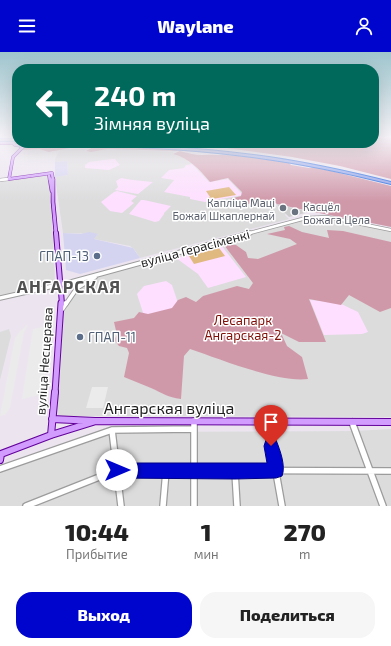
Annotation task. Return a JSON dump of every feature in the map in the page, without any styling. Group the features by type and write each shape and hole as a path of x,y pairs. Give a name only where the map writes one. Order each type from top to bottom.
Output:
{"highway":[{"path":"266,158 290,161"},
{"path":"270,158 391,182"}],"main road":[{"path":"10,179 10,161 12,158"},
{"name":"вуліца Несцерава","path":"10,179 28,176 51,175 62,309 51,435"},
{"path":"52,419 96,421"},
{"name":"Ангарская вуліца","path":"0,456 51,435 96,421 391,422"}],"street":[{"path":"0,180 10,179"},
{"name":"вуліца Герасіменкі","path":"0,298 60,285 306,218 327,217 391,230"},
{"path":"62,309 77,288 101,273"},
{"path":"194,422 194,506"},
{"path":"352,422 383,506"},
{"path":"0,469 112,430 194,429"},
{"path":"112,430 122,506"},
{"path":"269,433 282,506"},
{"path":"26,506 117,470 235,472 391,471"},
{"path":"163,506 166,471"},
{"path":"235,472 237,506"}],"shaded area":[{"path":"21,158 54,158 20,161"},
{"path":"185,158 210,182 231,178 272,202 286,213 285,215 289,219 140,258 130,246 94,239 98,234 63,233 55,177 68,175 67,161 55,162 55,159"},
{"path":"115,159 120,165 109,170 85,168 85,165 89,162"},
{"path":"67,161 68,175 55,177 55,162"},
{"path":"192,164 209,182 228,179 243,195 205,202 190,199 190,197 164,192 174,180 161,178 169,170 184,168 186,165"},
{"path":"45,175 49,177 51,190 55,282 51,285 0,297 0,182"},
{"path":"121,178 153,182 138,194 115,190 118,187 116,181"},
{"path":"229,187 236,195 212,199 206,191"},
{"path":"117,191 137,196 131,201 134,203 122,213 110,211 101,202"},
{"path":"141,200 171,206 159,221 155,222 129,214"},
{"path":"276,204 306,211 305,213 289,217"},
{"path":"322,217 391,231 391,417 57,416 62,315 66,304 79,289 92,279 305,219"},
{"path":"89,232 98,234 94,239 133,248 140,258 80,274 66,270 63,233 81,234"},
{"path":"221,245 246,277 208,288 198,274 176,258"},
{"path":"219,248 225,256 194,264 189,256"},
{"path":"166,281 172,285 177,300 177,322 145,319 137,294 144,286"},
{"path":"310,300 337,302 358,312 368,332 362,334 324,335"},
{"path":"28,324 24,332 10,407 6,414 0,416 15,338"},
{"path":"51,325 43,394 22,399 33,329"},
{"path":"9,329 11,336 0,380 0,332"},
{"path":"92,387 108,387 103,408 86,408"},
{"path":"391,429 391,506 0,506 0,471 111,432 354,431"}],"green space":[{"path":"184,158 257,158 309,168 314,167 391,186 391,227 277,204 272,201 260,204 246,204 240,209 230,199 241,196 242,192 228,178 210,182 198,168"},
{"path":"298,158 391,158 391,179 340,166"},
{"name":"Лесапарк Ангарская-2","path":"289,226 302,232 329,238 327,230 343,231 391,242 391,308 380,312 349,295 341,305 309,299 326,342 299,342 281,333 287,346 302,357 308,379 296,379 265,374 190,349 184,356 181,399 169,396 124,377 129,353 127,348 119,346 114,340 117,335 114,322 134,318 139,312 148,314 172,308 178,300 186,297 196,302 203,296 237,286 249,289 253,283 224,245 236,245 246,252 248,258 258,259 297,244 290,239 267,234 285,230 284,227"}],"place":[{"name":"Капліца Маці Божай Шкаплернай","path":"283,208"},
{"name":"Касцёл Божага Цела","path":"295,212"},
{"name":"ГПАП-13","path":"97,256"},
{"name":"ГПАП-11","path":"80,337"}],"district":[{"name":"АНГАРСКАЯ","path":"69,286"}],"route":[{"path":"117,470 235,472 276,471 271,446"}]}
